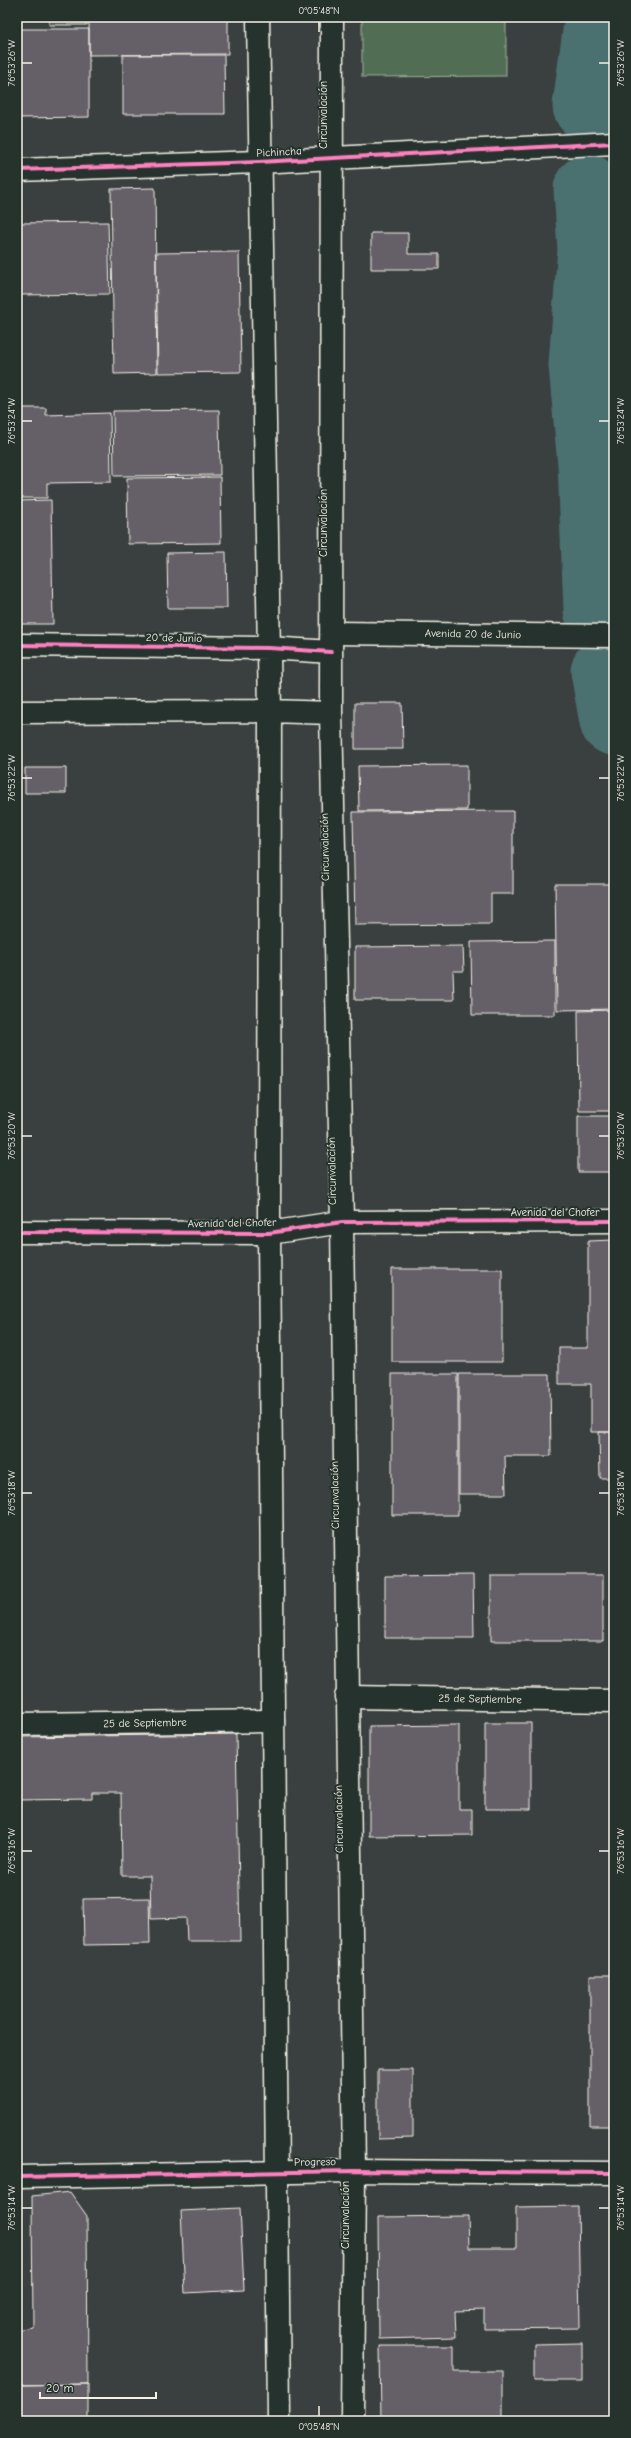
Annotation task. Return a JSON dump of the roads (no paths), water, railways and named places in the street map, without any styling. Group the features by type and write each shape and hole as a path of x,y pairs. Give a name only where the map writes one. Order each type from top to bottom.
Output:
{"main road":[{"path":"258,17 259,162 270,711 269,1233 279,2421"},
{"name":"Circunvalación","path":"332,17 331,713 342,1222 346,1698 354,2170 352,2421"},
{"name":"Pichincha","path":"17,170 259,162 614,142"},
{"name":"Avenida 20 de Junio","path":"331,642 614,636"},
{"name":"20 de Junio","path":"17,645 269,648 331,642"},
{"path":"17,712 270,711 331,713"},
{"name":"Avenida del Chofer","path":"17,1232 269,1233 342,1222 614,1221"},
{"name":"25 de Septiembre","path":"346,1698 614,1701"},
{"name":"25 de Septiembre","path":"17,1724 273,1721"},
{"name":"Progreso","path":"17,2177 354,2170 614,2173"}],"waterway":[{"path":"587,106 599,17"},
{"path":"588,189 592,249 583,365 592,464 598,610"},
{"path":"605,671 614,721"}]}
